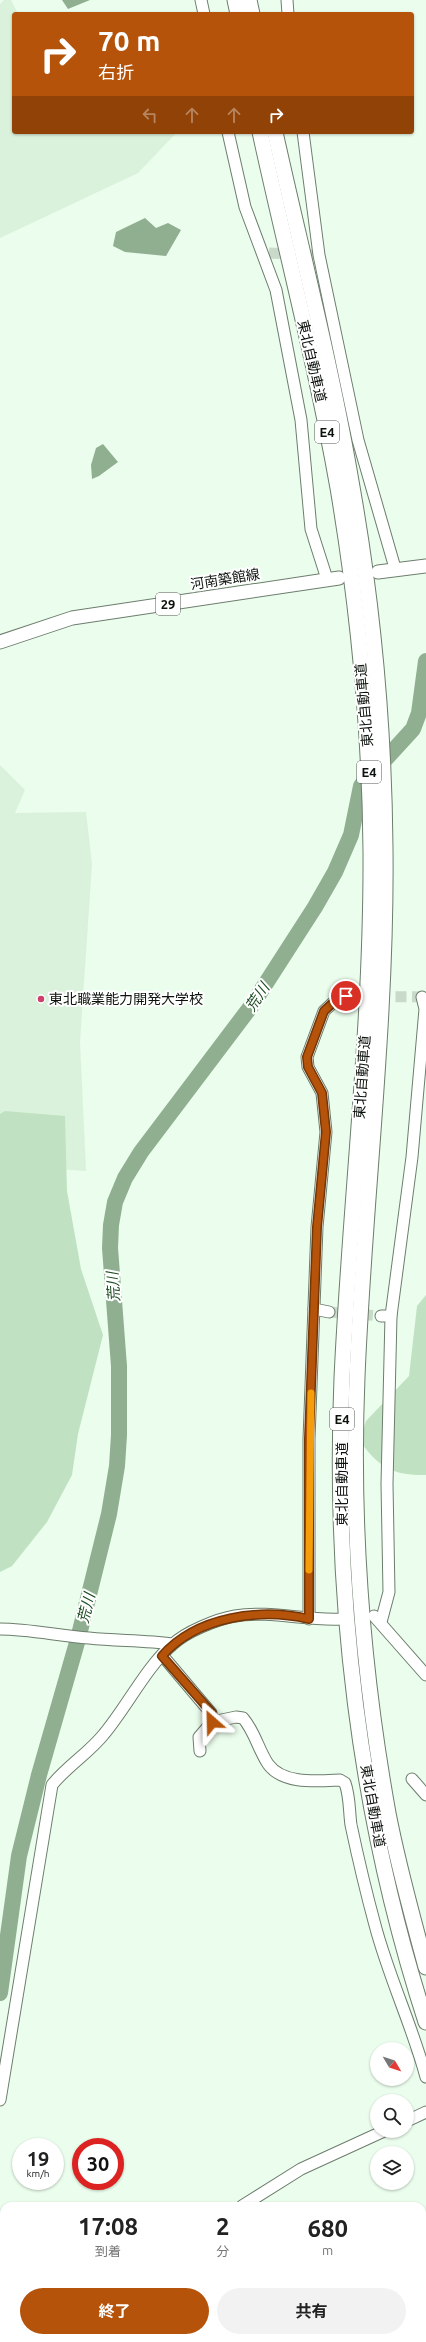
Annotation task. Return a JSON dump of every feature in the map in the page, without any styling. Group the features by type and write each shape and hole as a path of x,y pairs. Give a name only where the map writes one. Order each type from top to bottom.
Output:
{"highway":[{"path":"235,0 238,12"},
{"path":"249,0 252,12"},
{"name":"東北自動車道","path":"260,134 322,405 338,491 353,597 367,736 370,808 370,933 342,1381 342,1549 348,1640 359,1727 375,1820 392,1904 426,2022"},
{"name":"東北自動車道","path":"275,134 336,401 353,488 368,594 382,723 384,792 384,948 357,1380 357,1549 363,1636 374,1726 386,1802 407,1899 426,1966"}],"main road":[{"path":"378,572 395,568 426,566"},
{"name":"河南築館線","path":"0,642 72,618 333,579"}],"street":[{"path":"201,0 204,12"},
{"path":"287,0 288,12"},
{"path":"228,134 245,207 266,254 276,290 301,420 311,528 333,579"},
{"path":"303,134 316,255 358,440 395,568"},
{"path":"309,1619 309,1439 314,1309 325,1114 322,1093 308,1067 307,1057 324,1011 336,1000 346,996"},
{"path":"422,997 425,1009 412,1157 386,1316 389,1592 378,1619 426,1675"},
{"path":"314,1309 329,1312"},
{"path":"0,1629 87,1638 170,1643 221,1619 237,1616 299,1616 320,1620 341,1619"},
{"path":"0,2100 46,1810 52,1785 62,1773 103,1736 170,1643"},
{"path":"162,1656 212,1713 212,1722"},
{"path":"200,1751 199,1737 212,1722 236,1717 244,1718 250,1726 268,1764 276,1772 302,1780 340,1780 345,1783 348,1793 351,1823 375,1926 389,1977 418,2049 426,2077"},
{"path":"412,1779 426,1795"},
{"path":"414,2117 426,2112"},
{"path":"248,2202 301,2169 370,2137"}],"shaded area":[{"path":"4,0 11,0 17,12 12,12 12,134 175,134 138,173 0,238 0,4"},
{"path":"62,0 90,0 68,9"},
{"path":"145,218 156,228 168,223 181,230 166,256 125,252 113,246 116,232"},
{"path":"103,444 118,462 99,476 92,479 91,465 96,448"},
{"name":"東北職業能力開発大学校","path":"0,765 25,790 15,813 86,812 92,864 80,1042 86,1171 0,1165"},
{"path":"5,1111 65,1116 67,1191 81,1269 103,1335 78,1434 72,1475 47,1522 12,1566 0,1572 0,1114"},
{"path":"426,1295 426,1475 415,1475 396,1472 388,1468 373,1457 360,1441 366,1421 409,1376 417,1306"}],"waterway":[{"name":"荒川","path":"0,1993 19,1856 39,1775 78,1639 109,1514 117,1466 119,1435 119,1366 110,1248 111,1225 115,1202 125,1178 141,1152 252,1005 315,907 335,872 351,835 361,786 413,729 419,713 426,661"}],"tunnel":[{"path":"269,253 313,255"},
{"path":"346,996 422,997"},
{"path":"329,1312 381,1316"}],"slow traffic":[{"path":"309,1570 309,1439 311,1393"}],"place":[{"name":"東北職業能力開発大学校","path":"41,999"}],"route":[{"path":"212,1722 212,1713 162,1656 172,1644 216,1620 237,1616 299,1616 309,1619 309,1439 317,1227 326,1132 325,1108 322,1093 308,1067 307,1057 324,1011 336,1000 346,996"}]}
